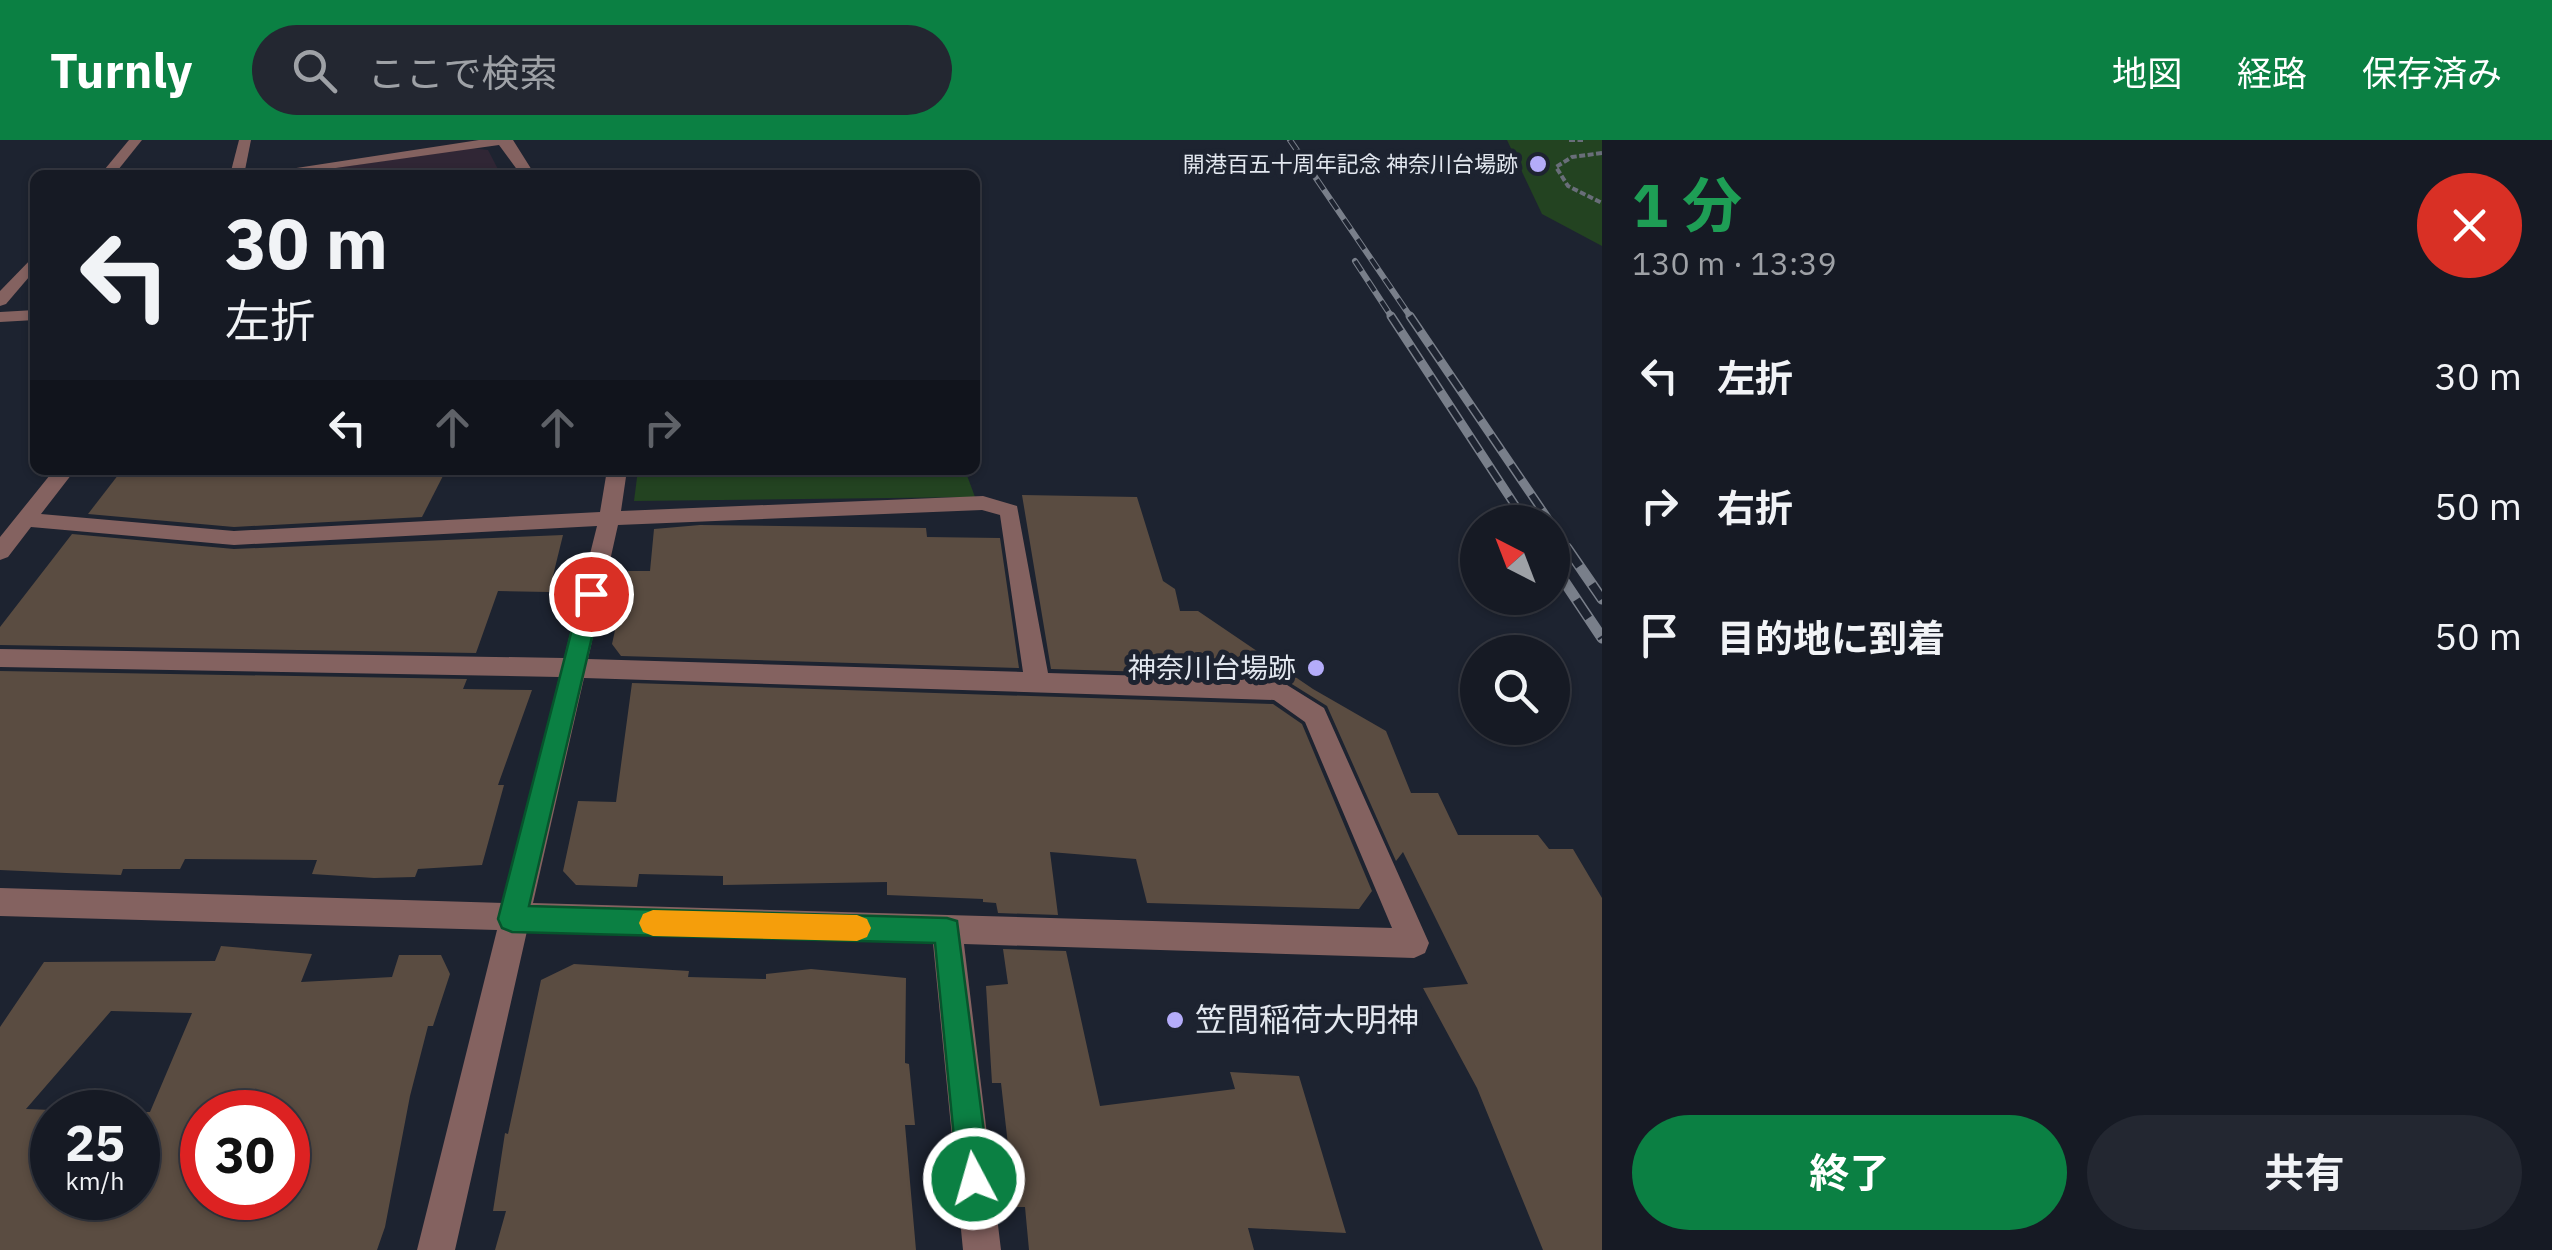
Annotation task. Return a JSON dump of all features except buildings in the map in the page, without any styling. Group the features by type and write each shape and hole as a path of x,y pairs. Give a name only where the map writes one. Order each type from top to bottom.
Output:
{"street":[{"path":"111,170 136,140"},
{"path":"238,170 244,140"},
{"path":"291,170 504,141 524,170"},
{"path":"0,302 30,266"},
{"path":"0,316 30,314"},
{"path":"0,552 61,475"},
{"path":"436,1250 609,520 616,475"},
{"path":"26,520 234,538 379,528 983,503 1010,512 1037,682"},
{"path":"0,658 573,668 1279,690 1315,715 1414,943 0,902"},
{"path":"947,931 982,1250"}],"path":[{"path":"1568,140 1583,140"},
{"path":"1602,153 1578,154 1563,159 1556,167 1558,176 1569,187 1602,203"}],"shaded area":[{"path":"472,148 488,150 498,170 321,170"}],"green space":[{"path":"1507,140 1602,140 1602,246 1542,214"},
{"path":"637,475 967,475 975,497 634,501"}],"railway":[{"path":"1290,140 1412,319"},
{"path":"1355,261 1393,319"},
{"path":"1391,316 1515,505"},
{"path":"1410,316 1538,505"},
{"path":"1570,552 1602,599"},
{"path":"1570,590 1602,638"}],"slow traffic":[{"path":"653,923 857,928"}],"place":[{"name":"開港百五十周年記念 神奈川台場跡","path":"1538,164"},
{"name":"神奈川台場跡","path":"1316,668"},
{"name":"笠間稲荷大明神","path":"1175,1020"}],"route":[{"path":"591,594 512,919 947,931 974,1179"}]}
